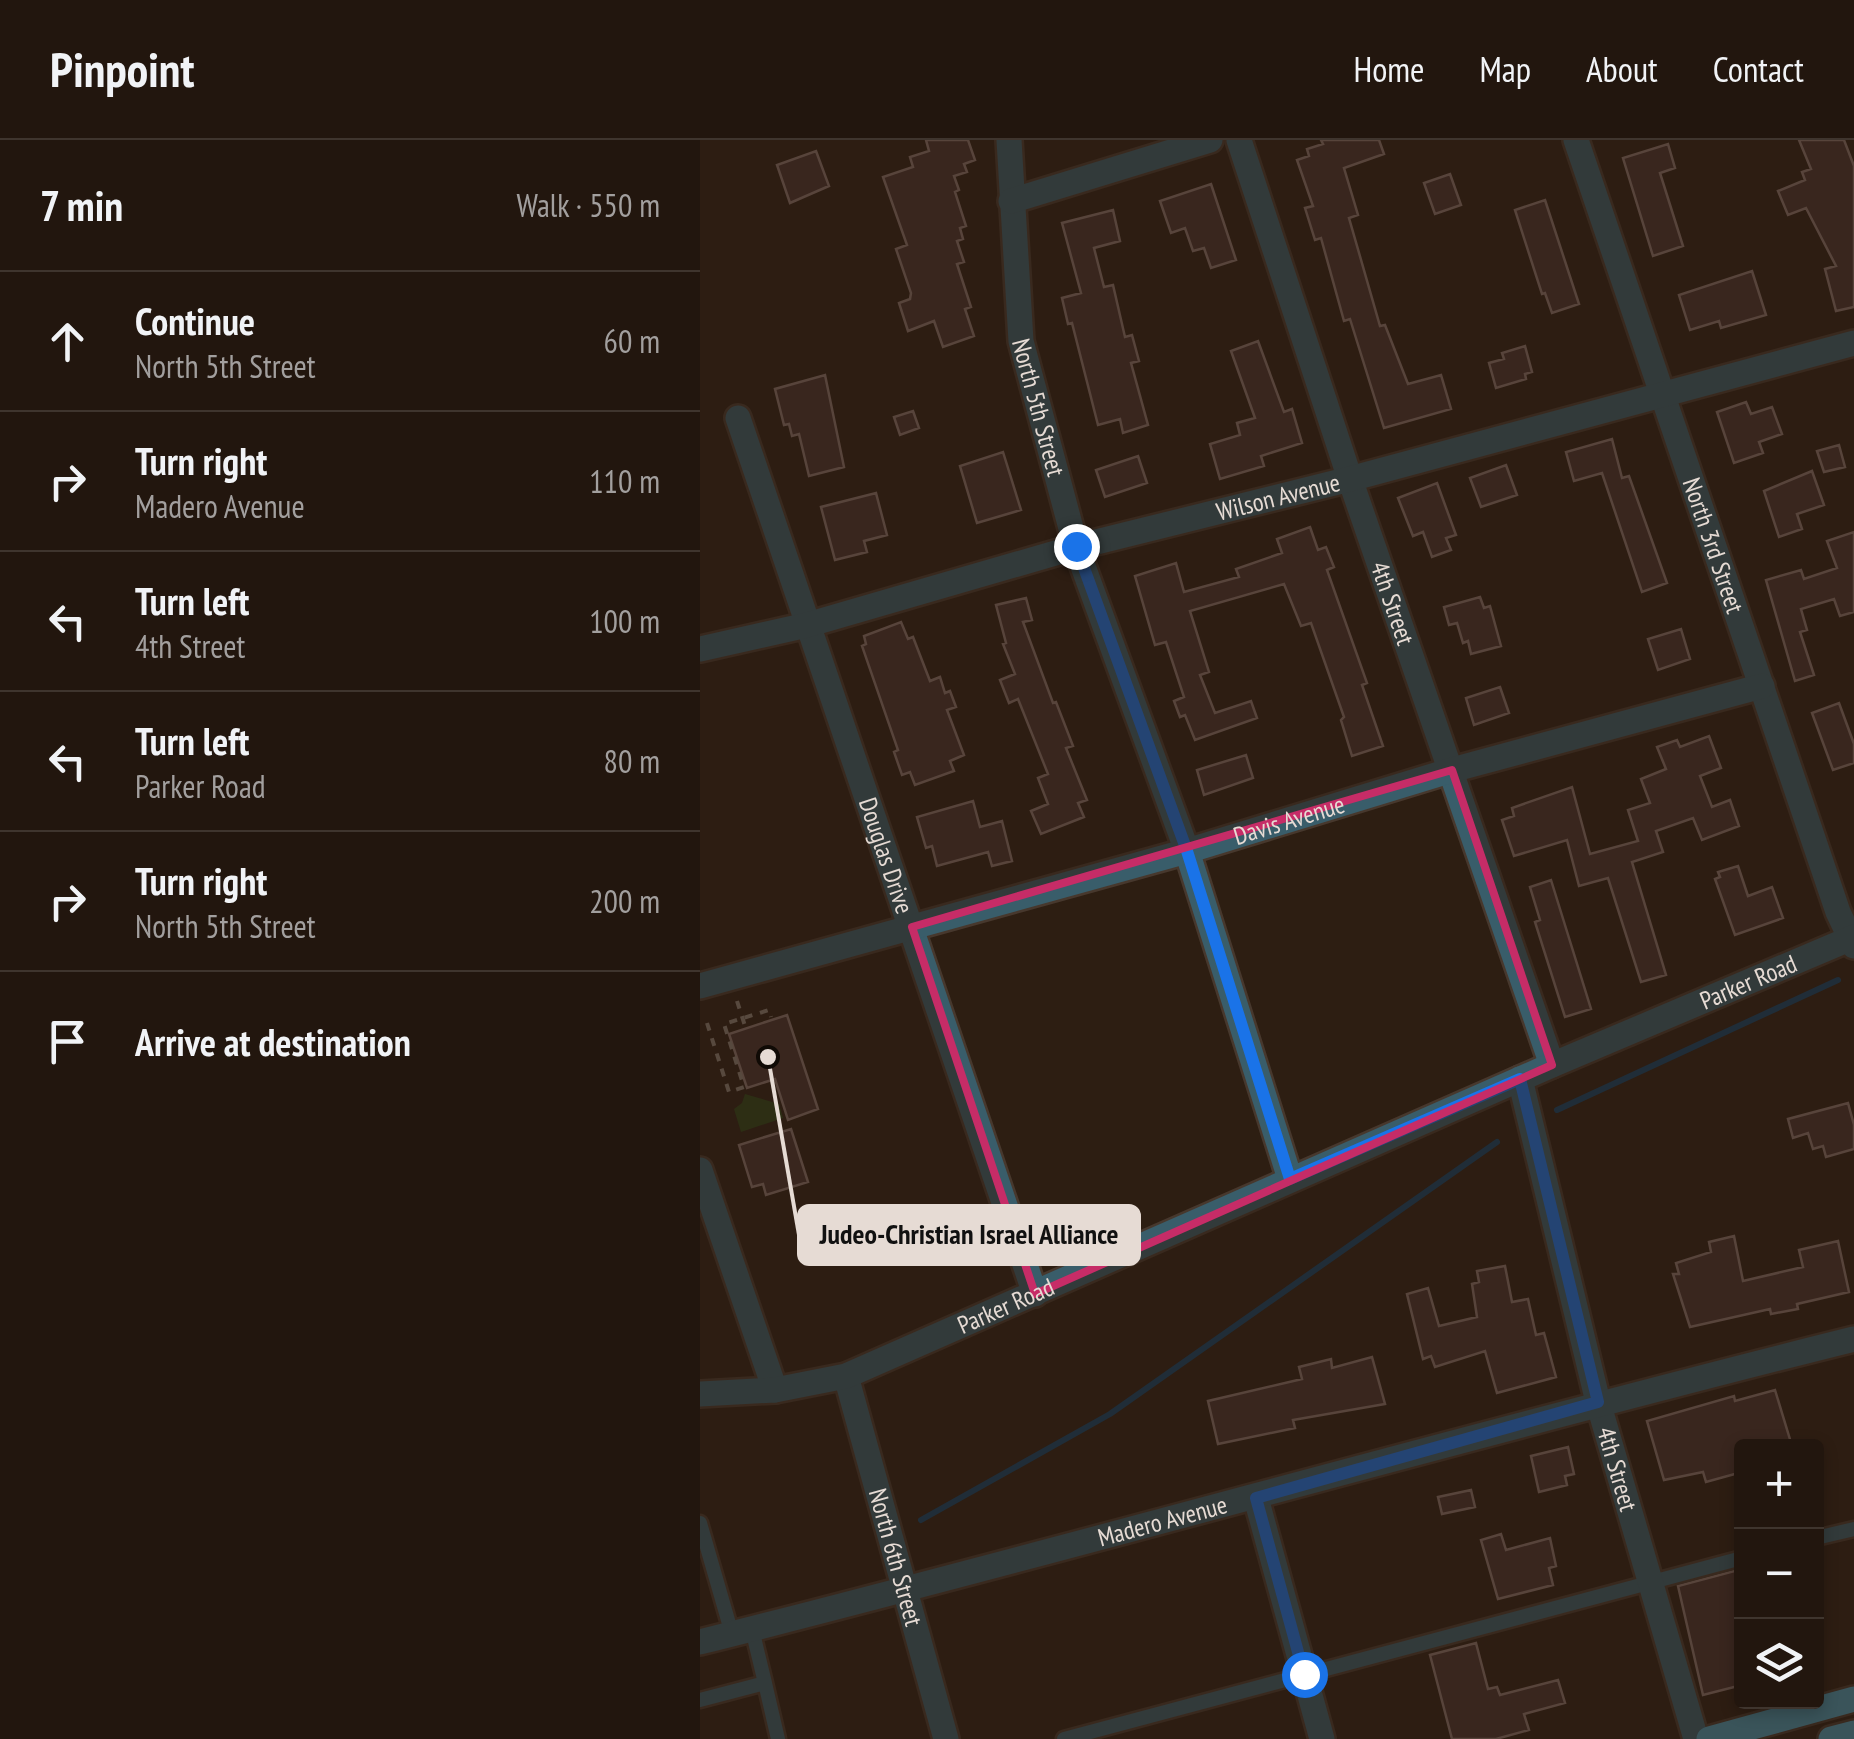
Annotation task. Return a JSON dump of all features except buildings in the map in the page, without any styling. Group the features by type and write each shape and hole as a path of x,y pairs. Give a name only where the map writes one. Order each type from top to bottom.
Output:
{"main road":[{"path":"1709,1739 1854,1699"},
{"path":"1830,1739 1854,1733"}],"street":[{"name":"North 5th Street","path":"1009,140 1021,342 1076,546 1187,851 1290,1179"},
{"path":"1012,201 1210,140"},
{"name":"4th Street","path":"1239,140 1350,479 1552,1065"},
{"name":"North 3rd Street","path":"1576,140 1838,912 1853,940"},
{"name":"Wilson Avenue","path":"700,649 807,626 1076,546 1350,479 1854,343"},
{"name":"Douglas Drive","path":"738,418 1035,1294"},
{"name":"Davis Avenue","path":"700,986 1187,851 1452,770 1762,686"},
{"name":"Parker Road","path":"700,1394 774,1390 846,1376 1552,1065 1853,940"},
{"name":"4th Street","path":"1520,1079 1598,1402 1696,1739"},
{"path":"700,1170 774,1390"},
{"name":"Madero Avenue","path":"700,1642 1256,1498 1598,1402 1854,1338"},
{"name":"North 6th Street","path":"846,1376 946,1739"},
{"path":"1256,1498 1322,1739"}],"lane":[{"path":"700,1523 765,1683 778,1739"},
{"path":"1824,1536 1854,1529"},
{"path":"1064,1739 1734,1560"},
{"path":"700,1700 765,1683"}],"path":[{"path":"734,992 746,1028"},
{"path":"707,1023 729,1092 744,1087 724,1024 769,1010 771,1017"}],"highlighted area":[{"path":"1452,770 1552,1065 1035,1294 912,927"}],"green space":[{"path":"745,1094 779,1104 783,1118 741,1132 734,1109"}],"waterway":[{"path":"1557,1110 1838,980"},
{"path":"921,1520 1110,1414 1497,1142"}],"place":[{"name":"Judeo-Christian Israel Alliance","path":"768,1057"}],"route":[{"path":"1076,546 1187,851 1290,1179 1520,1079 1598,1402 1256,1498 1304,1674"}]}
